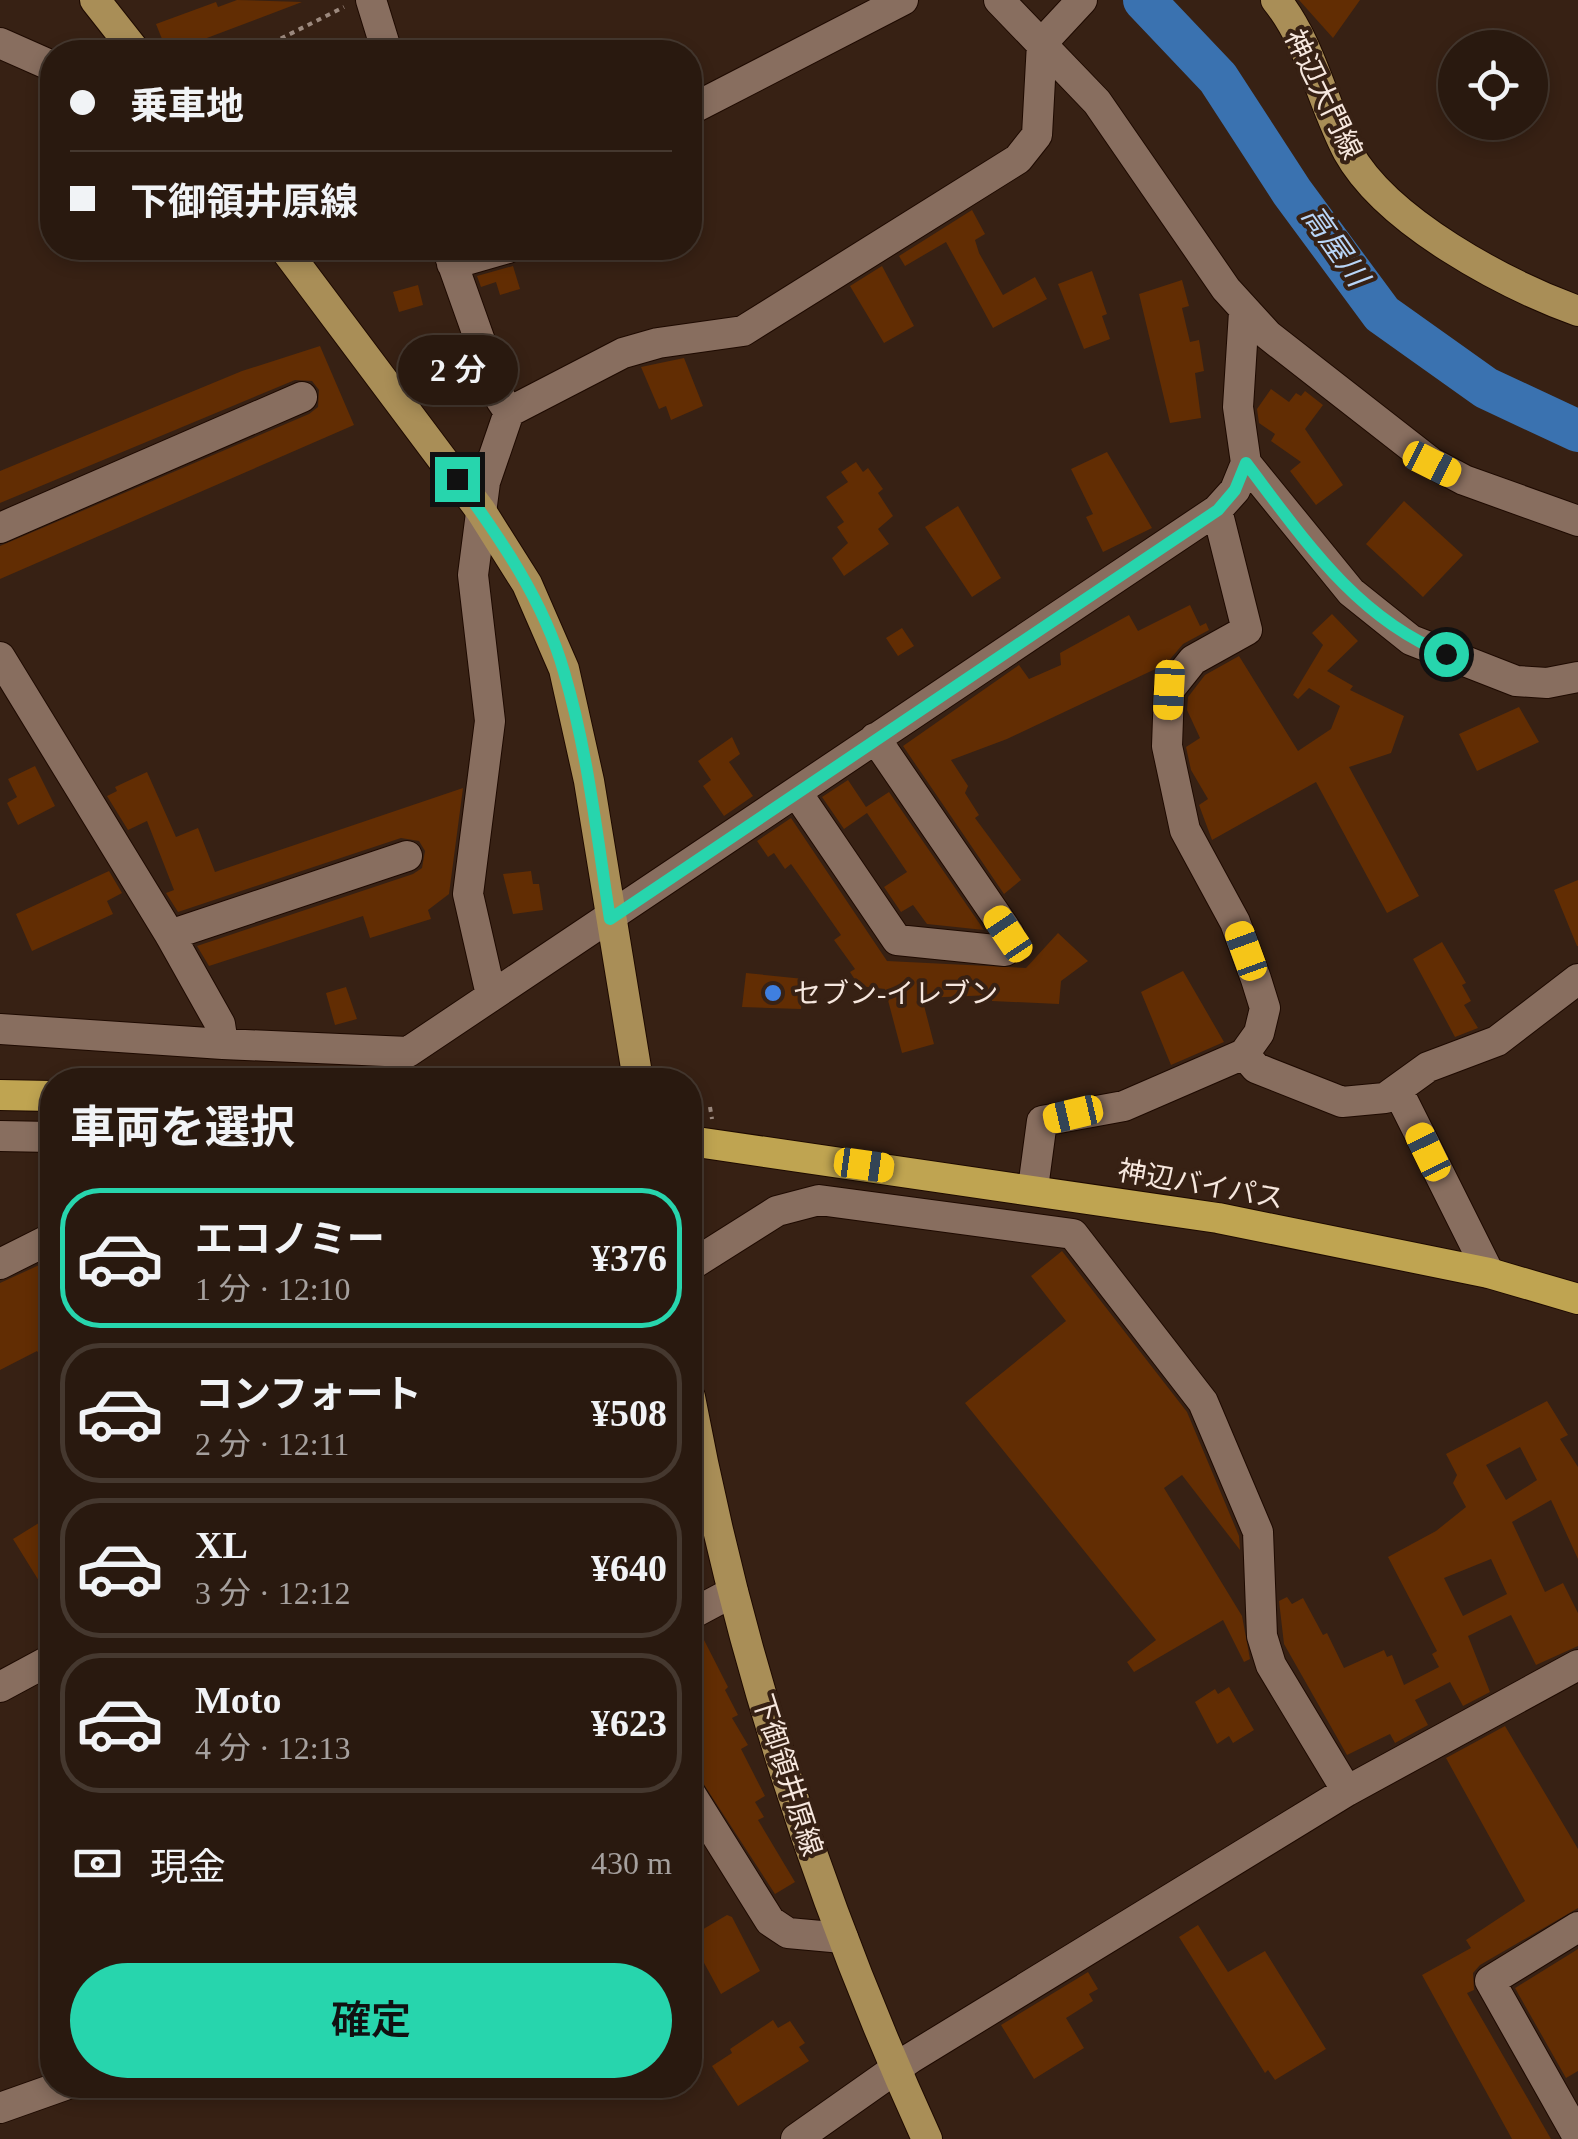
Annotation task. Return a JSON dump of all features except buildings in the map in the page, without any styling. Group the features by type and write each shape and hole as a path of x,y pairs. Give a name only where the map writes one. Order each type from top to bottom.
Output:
{"highway":[{"path":"0,1095 40,1096"},
{"name":"神辺バイパス","path":"702,1143 1218,1218 1489,1274 1578,1299"}],"main road":[{"path":"96,0 127,40"},
{"name":"神辺大門線","path":"1276,0 1300,41 1349,153 1378,191 1453,248 1546,299 1578,311"},
{"path":"293,260 480,511 527,584 564,669 589,781 636,1068"},
{"name":"下御領井原線","path":"702,1451 733,1592 770,1730 842,1938 927,2139"}],"street":[{"path":"370,0 383,40"},
{"path":"702,104 903,0"},
{"path":"999,0 1044,41 1097,102 1244,312 1344,399 1432,464 1464,480 1578,521"},
{"path":"492,996 468,894 490,722 473,575 480,511 499,431 509,412 624,353 658,342 742,331 1018,159 1037,135 1044,41 1082,0"},
{"path":"0,43 40,61"},
{"path":"452,260 509,412"},
{"path":"0,1030 408,1052 1218,510 1235,490 1246,463 1238,406 1244,312"},
{"path":"0,528 302,397"},
{"path":"1246,463 1351,592 1411,640 1516,681 1547,683 1578,678"},
{"path":"1033,1188 1042,1121 1124,1106 1244,1054 1259,1033 1264,1008 1235,922 1185,830 1167,746 1169,690 1193,660 1248,630 1218,510"},
{"path":"0,657 170,935 220,1024 223,1044"},
{"path":"797,793 897,940 1004,950 1008,934 875,738"},
{"path":"170,935 407,856"},
{"path":"1244,1054 1256,1068 1342,1102 1364,1103 1398,1091 1428,1066 1497,1041 1578,979"},
{"path":"1398,1091 1489,1274"},
{"path":"0,1136 40,1137"},
{"path":"938,1214 941,1176"},
{"path":"702,1258 777,1210 801,1201 938,1214 1073,1234 1203,1402 1258,1532 1262,1636 1271,1665 1347,1791"},
{"path":"0,1264 40,1244"},
{"path":"702,1609 733,1592"},
{"path":"0,1687 40,1665"},
{"path":"796,2139 896,2070 1347,1791 1578,1665"},
{"path":"702,1816 770,1921 788,1932 842,1938"},
{"path":"1578,1928 1490,1981 1578,2137"},
{"path":"0,2108 40,2094"}],"path":[{"path":"278,40 357,0"}],"waterway":[{"name":"高屋川","path":"1144,0 1218,78 1292,192 1382,314 1486,388 1578,431"}],"place":[{"name":"セブン-イレブン","path":"773,993"}],"route":[{"path":"457,479 527,584 564,669 589,781 610,919 1218,510 1235,490 1246,463 1302,537 1351,592 1388,625 1411,640 1446,654"}]}
